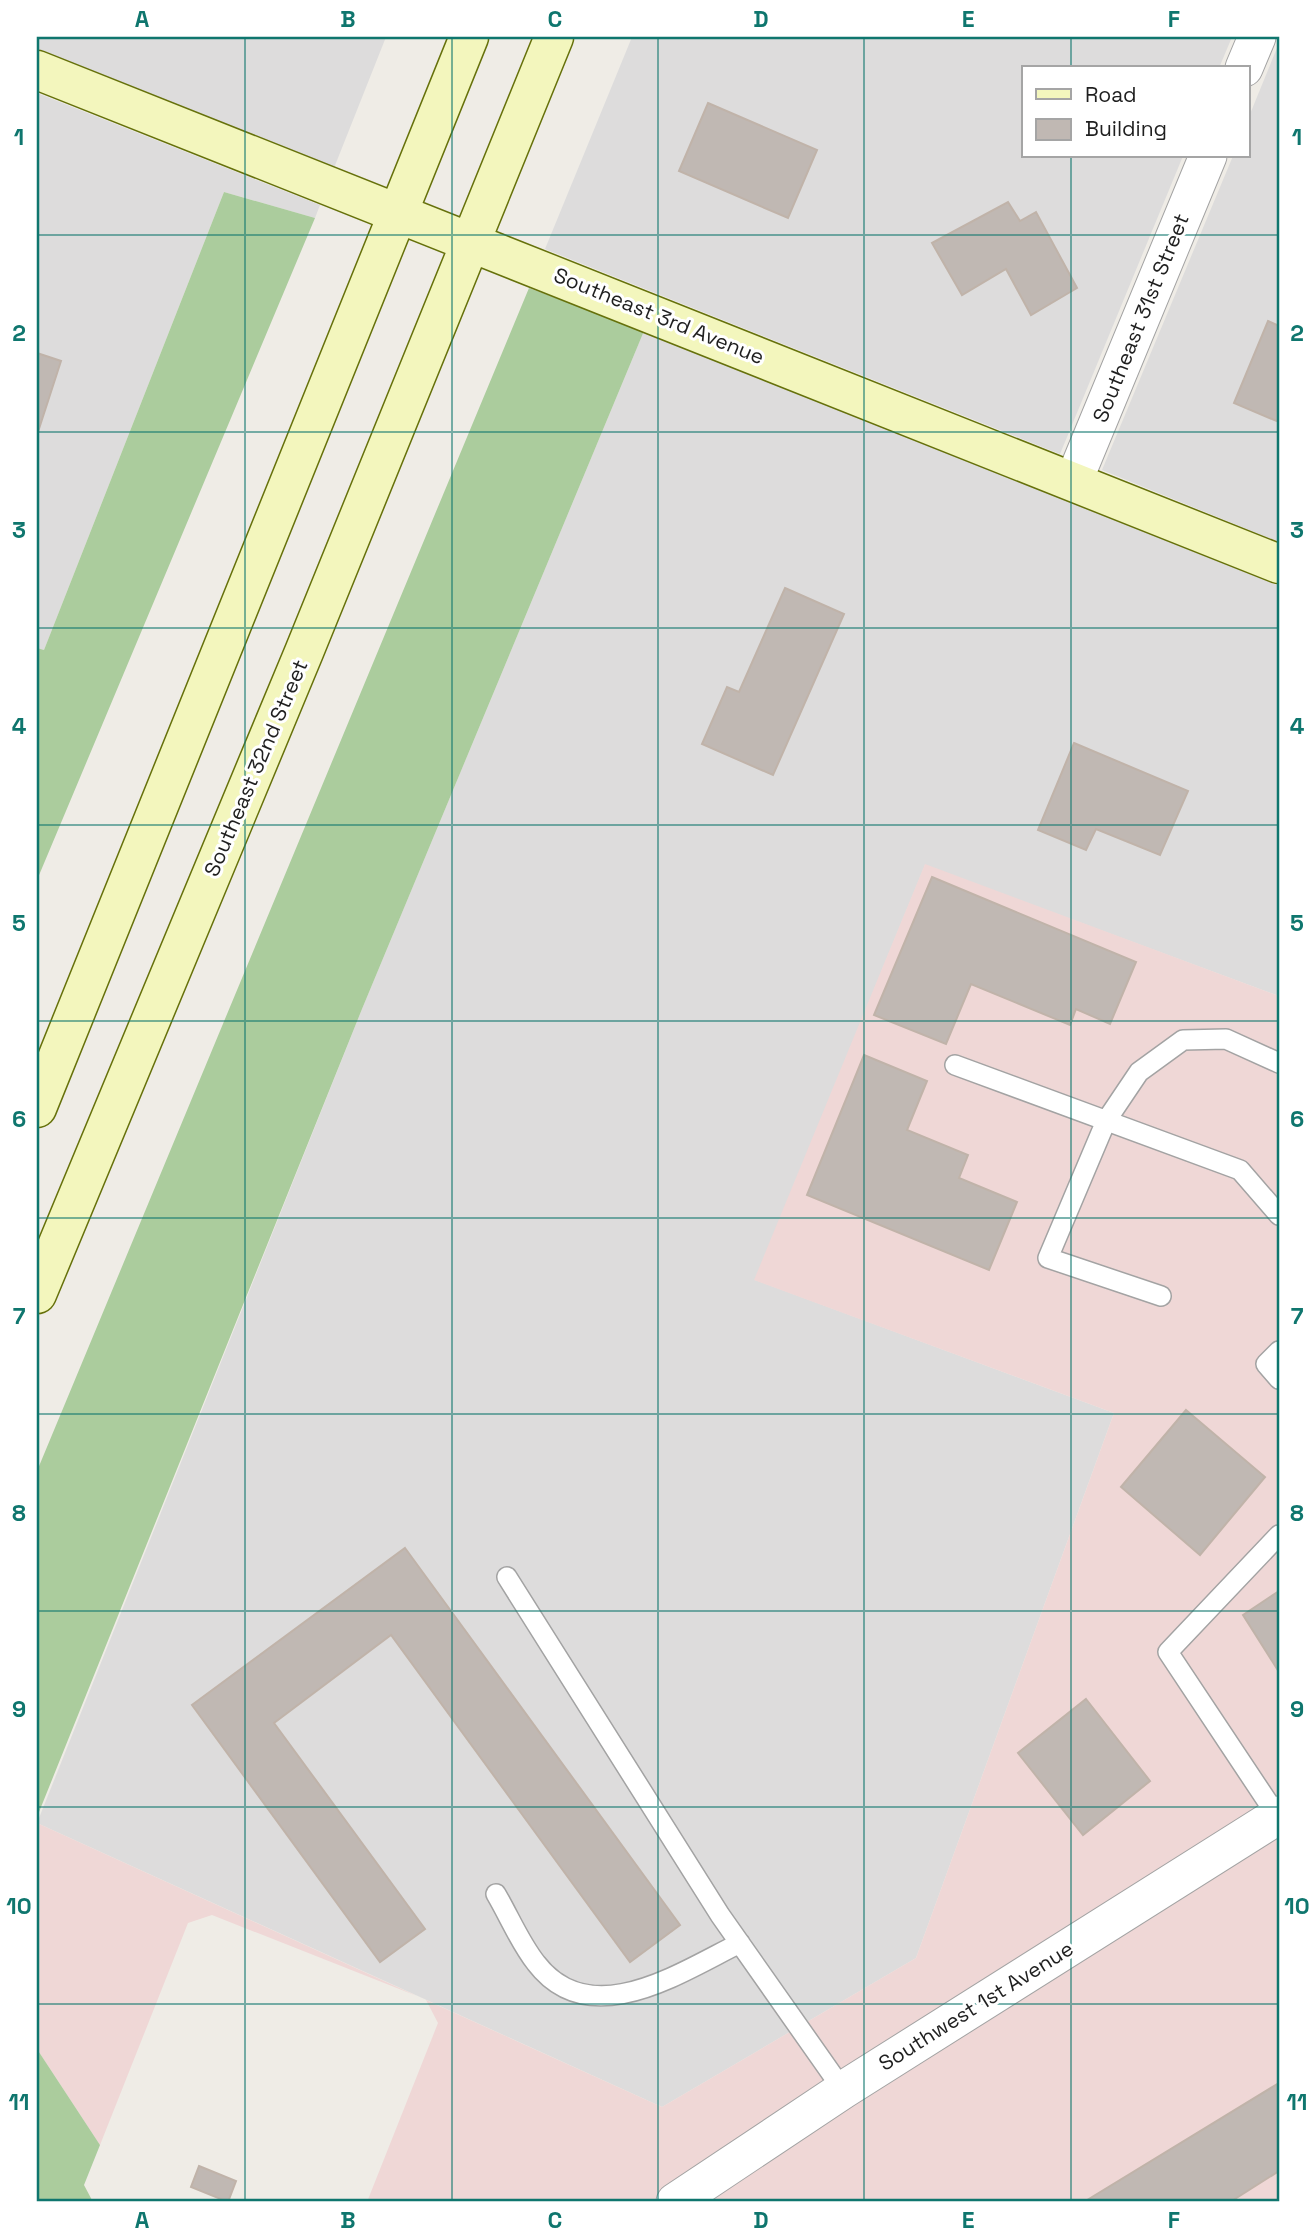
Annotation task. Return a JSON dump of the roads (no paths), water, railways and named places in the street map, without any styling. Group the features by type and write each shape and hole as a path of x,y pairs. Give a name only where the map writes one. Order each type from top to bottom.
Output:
{"main road":[{"path":"37,1108 469,37"},
{"name":"Southeast 32nd Street","path":"37,1294 304,652 469,240 554,37"},
{"name":"Southeast 3rd Avenue","path":"37,71 396,214 469,240 1279,564"}],"street":[{"path":"1245,66 1257,37"},
{"name":"Southeast 31st Street","path":"1073,480 1207,158"},
{"name":"Southwest 1st Avenue","path":"675,2202 843,2090 1278,1815"}],"lane":[{"path":"1161,1296 1048,1258 1106,1121 1139,1072 1183,1040 1226,1039 1279,1063"},
{"path":"955,1065 1240,1170 1279,1215"},
{"path":"1279,1351 1266,1364 1279,1379"},
{"path":"1278,1815 1168,1652 1279,1535"},
{"path":"507,1577 740,1943 843,2090"},
{"path":"496,1894 537,1965 578,1993 605,1997 628,1994 740,1943"}]}
